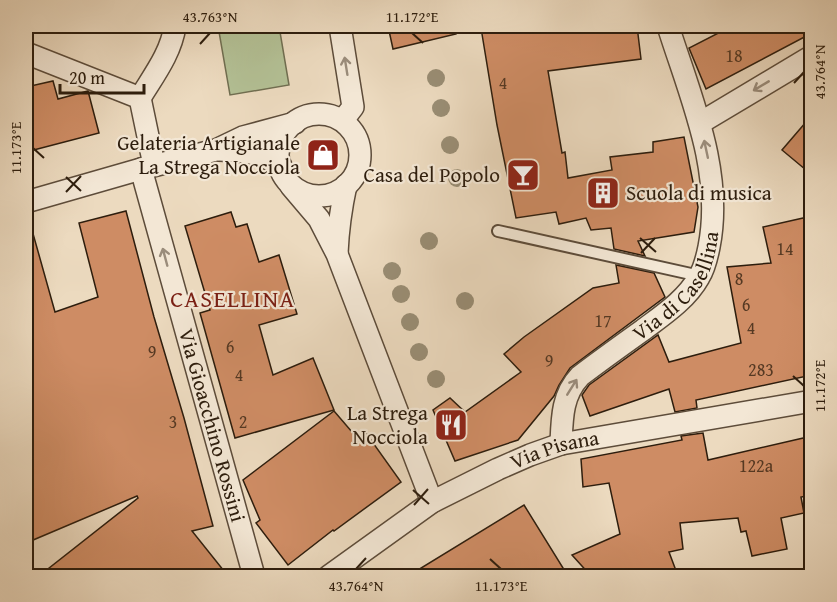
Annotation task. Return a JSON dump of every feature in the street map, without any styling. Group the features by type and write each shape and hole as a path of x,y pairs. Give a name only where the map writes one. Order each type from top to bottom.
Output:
{"street":[{"path":"26,53 140,98 162,62 174,35 175,26"},
{"path":"291,186 314,196 339,192 353,178 359,165 359,146 348,114 340,26"},
{"name":"Via di Casellina","path":"561,444 565,400 575,381 671,309 687,294 700,276 707,255 711,238 712,199 709,162 700,123 668,26"},
{"path":"700,123 812,56"},
{"name":"Via Gioacchino Rossini","path":"140,98 148,167 254,576"},
{"path":"26,202 216,150 243,137 295,123 310,116 348,114"},
{"path":"295,123 285,134 280,145 279,159 283,174 319,219 337,254 432,502"},
{"path":"216,150 245,151 269,158 281,166"},
{"path":"337,254 340,212 346,185"},
{"name":"Via Pisana","path":"329,576 432,502 530,455 561,444 812,401"}],"lane":[{"path":"498,231 700,276"}],"green space":[{"path":"218,26 279,26 289,85 230,95"}],"building":[{"path":"388,26 455,26 456,34 393,49"},
{"path":"494,26 637,26 641,59 548,71 562,153 565,152 568,178 612,170 610,157 653,152 653,142 684,137 698,207 694,232 638,241 645,256 614,249 611,228 591,230 586,218 559,224 556,212 516,218 497,125 481,28"},
{"path":"732,26 812,26 812,33 706,89 689,48"},
{"path":"53,81 58,99 88,91 99,133 26,152 26,87"},
{"path":"812,115 812,175 782,150"},
{"path":"126,211 213,526 192,531 228,576 39,576 138,498 137,496 26,543 26,231 32,230 55,312 98,297 79,223"},
{"path":"231,212 236,227 247,224 259,262 279,255 297,314 259,325 273,375 313,358 334,410 235,438 200,313 210,310 185,226"},
{"path":"812,216 812,375 696,400 697,408 675,412 669,389 590,416 582,395 589,385 658,335 669,362 741,343 727,267 771,263 763,227"},
{"path":"616,265 654,273 665,297 570,368 554,396 518,440 455,461 433,410 450,398 465,412 521,372 504,354 593,288 619,283"},
{"path":"334,411 358,439 366,433 401,482 288,565 256,523 260,520 243,480"},
{"path":"703,433 708,460 812,436 812,495 801,497 804,513 781,518 787,549 752,556 746,531 741,532 738,518 680,523 683,549 669,552 678,576 630,576 627,571 608,576 591,576 572,555 620,534 609,483 583,487 581,459 682,440 681,436"},
{"path":"524,505 568,576 408,576"}],"place":[{"name":"Gelateria Artigianale La Strega Nocciola","path":"323,155"},
{"name":"Casa del Popolo","path":"523,175"},
{"name":"Scuola di musica","path":"603,193"},
{"name":"La Strega Nocciola","path":"451,425"}],"district":[{"name":"CASELLINA","path":"233,299"}]}
